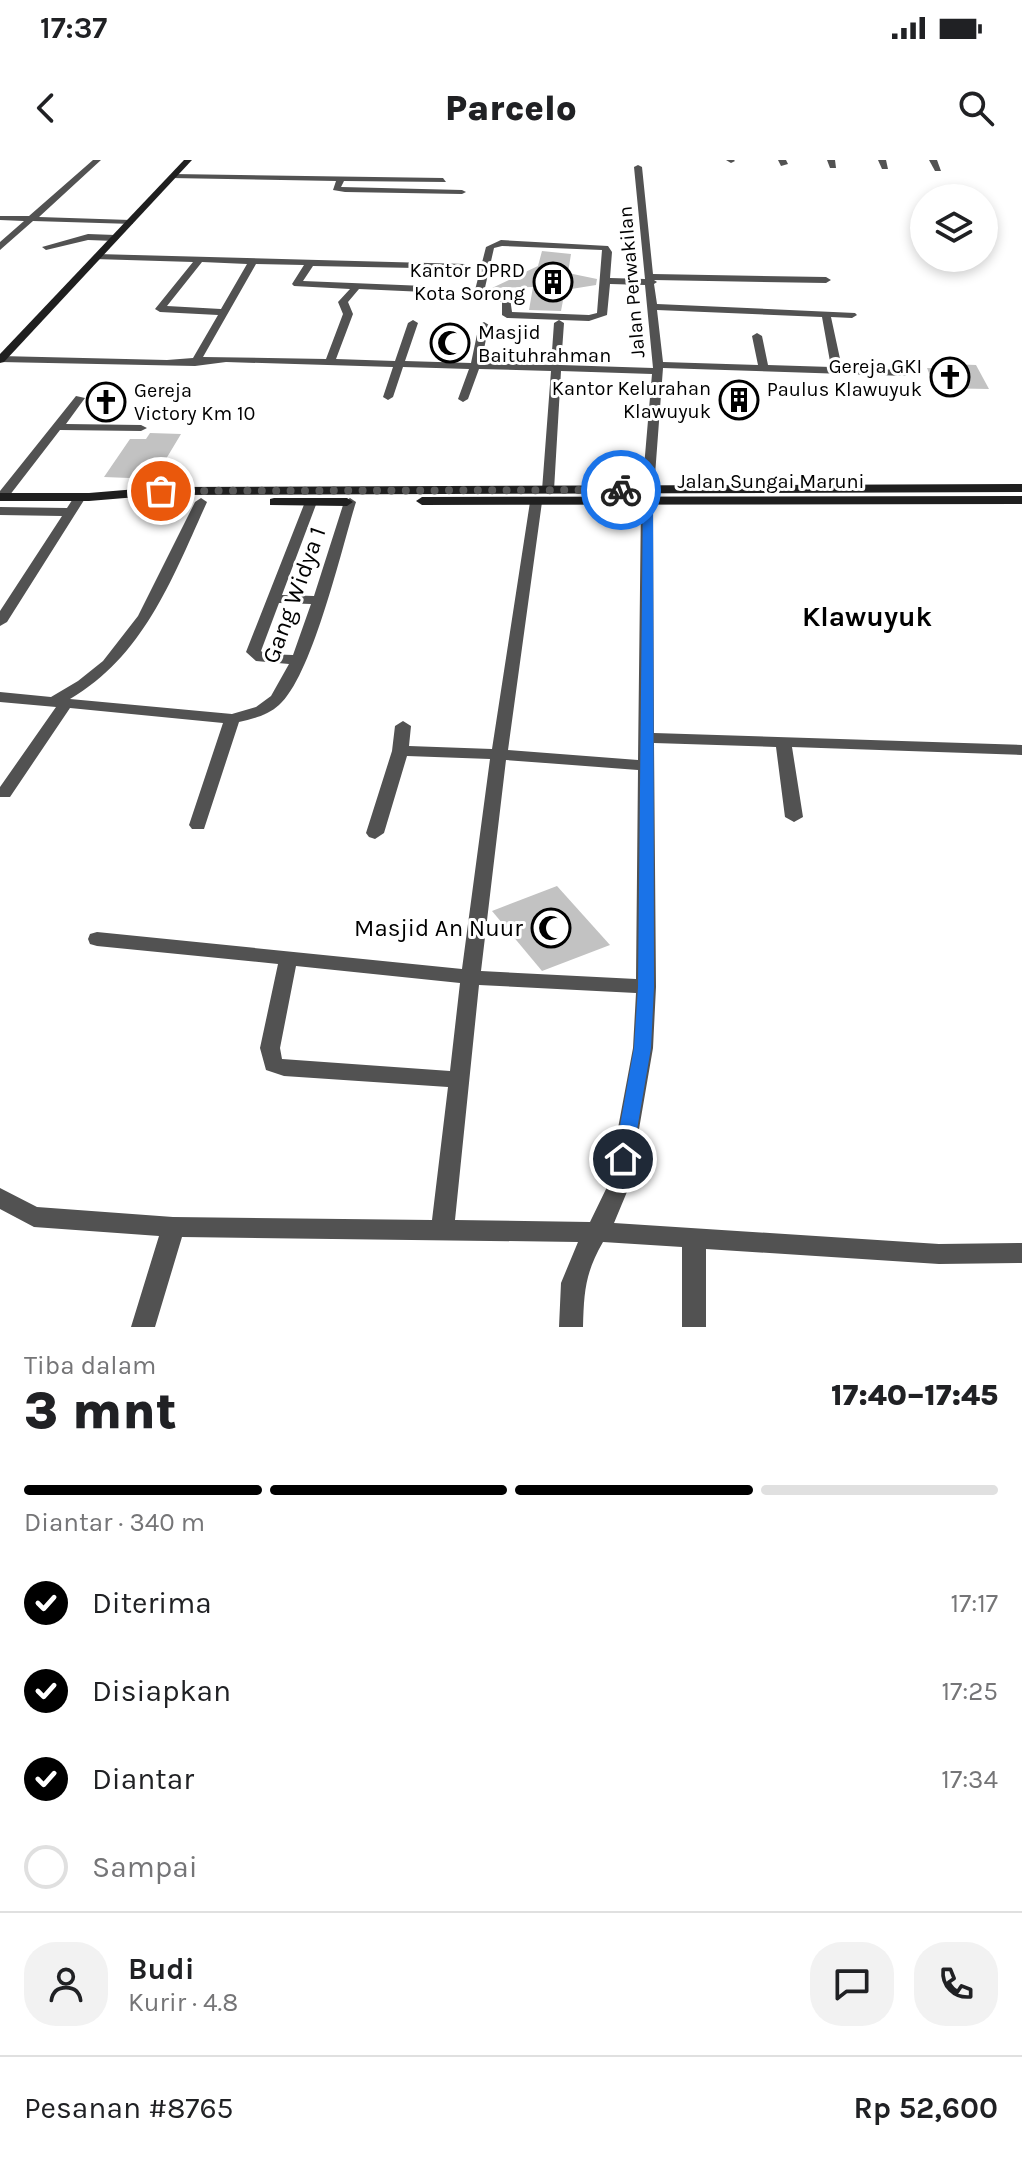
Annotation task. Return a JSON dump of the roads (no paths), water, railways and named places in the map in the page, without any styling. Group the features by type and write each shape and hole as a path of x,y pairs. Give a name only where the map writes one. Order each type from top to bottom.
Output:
{"main road":[{"path":"0,360 188,160"},
{"name":"Jalan Sungai Maruni","path":"647,496 1022,488"},
{"name":"Jalan Sungai Maruni","path":"1,502 131,492 1022,500"},
{"name":"Jalan Sungai Maruni","path":"84,497 114,502 350,502 542,496"}],"street":[{"path":"0,247 97,160"},
{"path":"933,160 938,169"},
{"name":"Jalan Perwakilan","path":"571,1327 573,1285 618,1187 643,1048 648,766 647,496 656,368 652,279 638,167"},
{"path":"173,176 341,179 421,176 443,180"},
{"path":"341,179 336,188 341,190 462,192"},
{"path":"0,218 130,222"},
{"path":"46,247 88,237 115,238"},
{"path":"501,243 605,248 608,252 607,281 602,315 594,318 510,316 507,315 507,300 479,294 490,247 501,243"},
{"path":"97,257 465,267"},
{"path":"199,260 160,309 224,312"},
{"path":"195,363 253,261"},
{"path":"310,263 297,284 425,289"},
{"path":"607,281 826,280"},
{"path":"330,362 348,314 343,302 357,286"},
{"path":"652,307 852,315"},
{"path":"826,314 837,370"},
{"path":"388,397 413,323"},
{"path":"443,1229 497,754 542,496 558,370 559,323"},
{"path":"463,399 475,367 484,325"},
{"path":"757,336 763,366"},
{"path":"0,360 195,363 226,359 558,370 763,366 906,373"},
{"path":"69,512 1,502 80,398"},
{"path":"58,427 141,428"},
{"path":"0,622 69,512 84,497"},
{"path":"4,793 60,703 93,681 122,654 201,502"},
{"path":"297,660 253,654 311,502"},
{"name":"Gang Widya 1","path":"232,719 254,713 274,701 297,660 350,502"},
{"path":"276,599 318,600"},
{"path":"0,697 232,719 198,825"},
{"path":"375,833 400,751 403,726"},
{"path":"647,738 784,745 1022,750"},
{"path":"784,745 794,817"},
{"path":"400,751 497,754 648,766"},
{"path":"97,939 470,977 646,987"},
{"path":"288,960 270,1048 273,1064 284,1068 459,1080"},
{"path":"0,1198 34,1217 173,1227 598,1232 939,1254 1022,1253"},
{"path":"143,1327 173,1227"},
{"path":"694,1239 694,1327"}],"place":[{"name":"Kantor DPRD Kota Sorong","path":"553,282"},
{"name":"Masjid Baituhrahman","path":"450,343"},
{"name":"Gereja GKI Paulus Klawuyuk","path":"950,377"},
{"name":"Kantor Kelurahan Klawuyuk","path":"739,400"},
{"name":"Gereja Victory Km 10","path":"106,402"},
{"name":"Masjid An Nuur","path":"551,928"}],"district":[{"name":"Klawuyuk","path":"867,616"}]}
